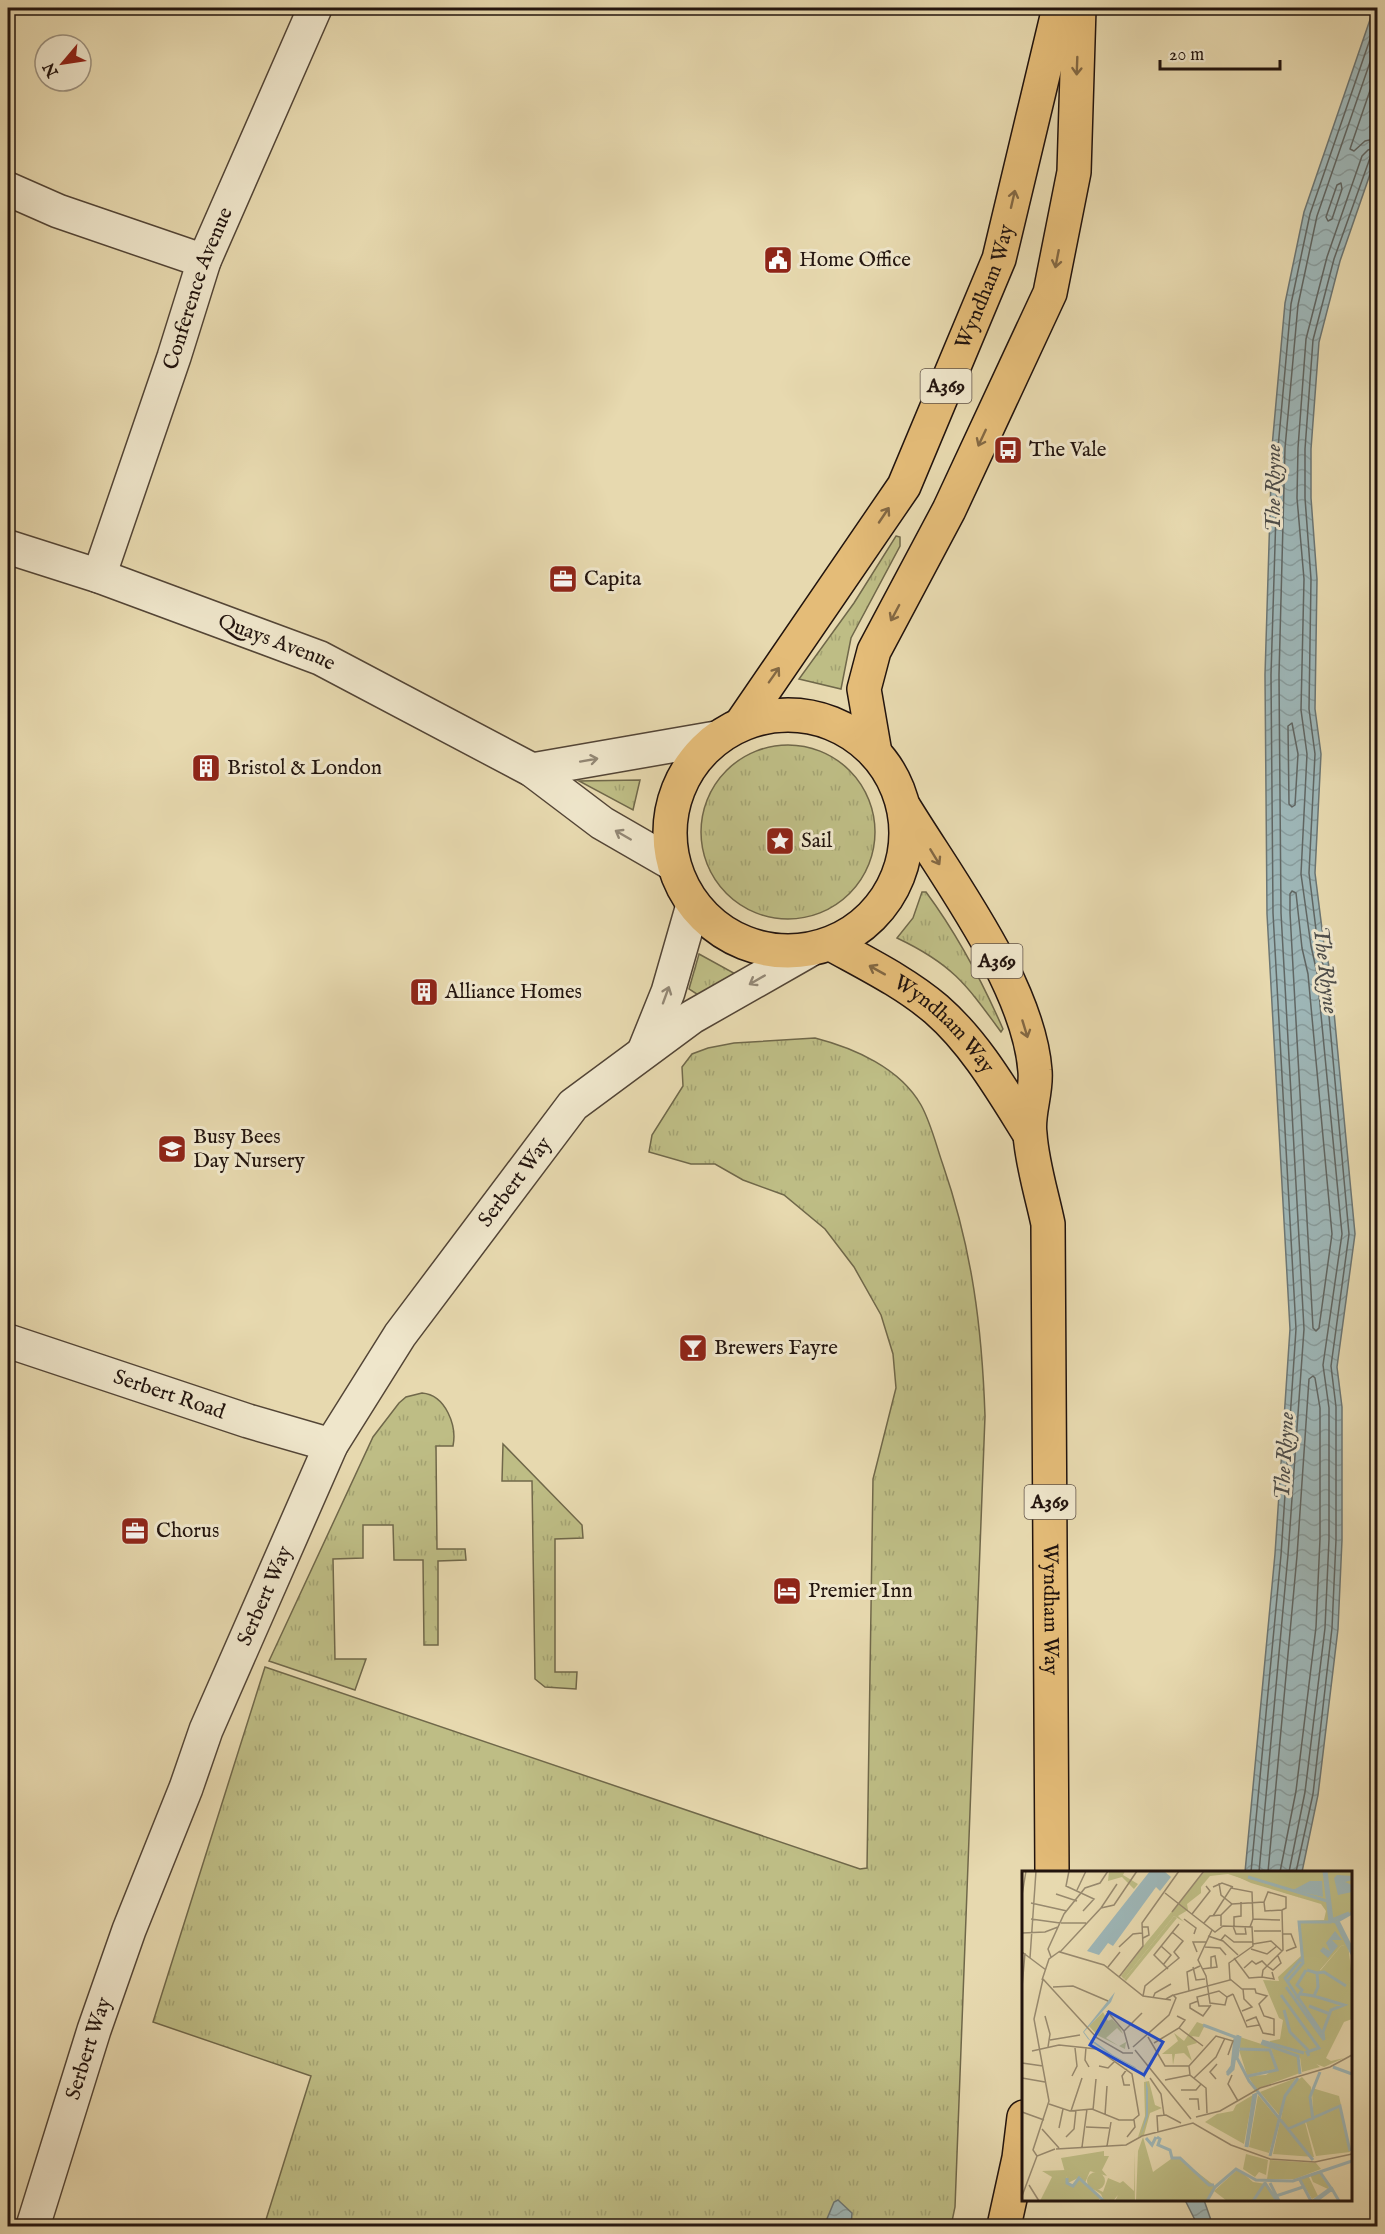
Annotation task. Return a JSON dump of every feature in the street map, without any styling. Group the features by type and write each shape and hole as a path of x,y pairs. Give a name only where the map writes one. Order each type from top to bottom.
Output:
{"main road":[{"name":"Wyndham Way","path":"728,731 904,486 999,259 1059,8"},
{"name":"A369","path":"875,753 864,689 874,651 949,510 1050,293 1074,172 1079,8"},
{"name":"A369","path":"788,714 817,717 846,729 875,753 897,786 904,807 906,845 898,878 881,908 853,933 820,947 768,950 739,941 711,924 693,905 674,864 669,839 673,804 684,774 728,731 788,714"},
{"name":"Wyndham Way","path":"904,807 984,938 1010,986 1026,1031 1035,1071 1029,1133 1048,1224 1052,1871"},
{"name":"Wyndham Way","path":"820,947 896,980 937,1010 976,1052 1029,1133"},
{"path":"1004,2226 1019,2158 1022,2127"}],"street":[{"name":"Conference Avenue","path":"99,576 174,357 204,261 315,8"},
{"path":"8,189 58,211 204,261"},
{"name":"Quays Avenue","path":"8,546 99,576 320,658 532,770 602,823 674,864"},
{"path":"532,770 728,731"},
{"path":"645,1049 668,992 693,905"},
{"name":"Serbert Way","path":"33,2226 94,2030 129,1930 186,1788 206,1730 331,1445 400,1335 573,1105 645,1049 692,1017 820,947"},
{"name":"Serbert Road","path":"8,1341 331,1445"}],"green space":[{"path":"896,536 900,537 900,546 851,638 841,689 799,679 854,603"},
{"path":"788,745 821,751 850,770 869,799 875,832 869,865 850,894 821,913 788,919 755,913 726,894 707,865 701,832 707,799 726,770 755,751"},
{"path":"640,780 633,810 579,781"},
{"path":"922,892 926,892 968,958 1003,1029 1001,1032 957,977 932,957 897,938 913,918"},
{"path":"699,954 741,977 706,1000 689,989"},
{"path":"815,1038 845,1047 875,1061 901,1080 921,1105 928,1119 953,1196 968,1258 978,1320 985,1416 955,2207 951,2226 264,2226 311,2076 153,2022 265,1667 860,1869 867,1868 873,1479 896,1388 893,1354 881,1315 854,1267 825,1229 784,1195 743,1180 715,1164 691,1164 649,1152 652,1135 683,1086 682,1067 692,1054 734,1043"},
{"path":"422,1393 438,1399 443,1405 451,1421 454,1438 453,1446 436,1446 437,1549 465,1549 466,1560 438,1561 438,1645 424,1645 423,1560 394,1560 393,1525 363,1525 363,1558 333,1559 335,1659 366,1659 355,1690 269,1661 373,1437 399,1403 406,1397"},
{"path":"503,1444 582,1525 583,1538 555,1539 555,1672 577,1672 576,1689 545,1687 535,1679 532,1481 502,1481"}],"water":[{"name":"The Rhyne","path":"1374,8 1378,8 1377,154 1340,261 1319,342 1311,449 1311,498 1317,579 1315,709 1321,754 1315,873 1324,945 1330,970 1355,1234 1337,1367 1342,1407 1342,1540 1338,1629 1318,1795 1302,1871 1245,1871 1275,1554 1290,1329 1267,914 1265,675 1272,447 1285,303 1304,212"},
{"path":"838,2200 852,2213 851,2226 824,2226 834,2202"},
{"path":"1186,2201 1204,2201 1213,2226 1198,2226"}],"place":[{"name":"Home Office","path":"778,260"},
{"name":"The Vale","path":"1008,450"},
{"name":"Capita","path":"563,579"},
{"name":"Bristol & London","path":"206,768"},
{"name":"Sail","path":"780,841"},
{"name":"Alliance Homes","path":"424,992"},
{"name":"Busy Bees Day Nursery","path":"172,1149"},
{"name":"Brewers Fayre","path":"693,1348"},
{"name":"Chorus","path":"135,1531"},
{"name":"Premier Inn","path":"787,1591"}]}
